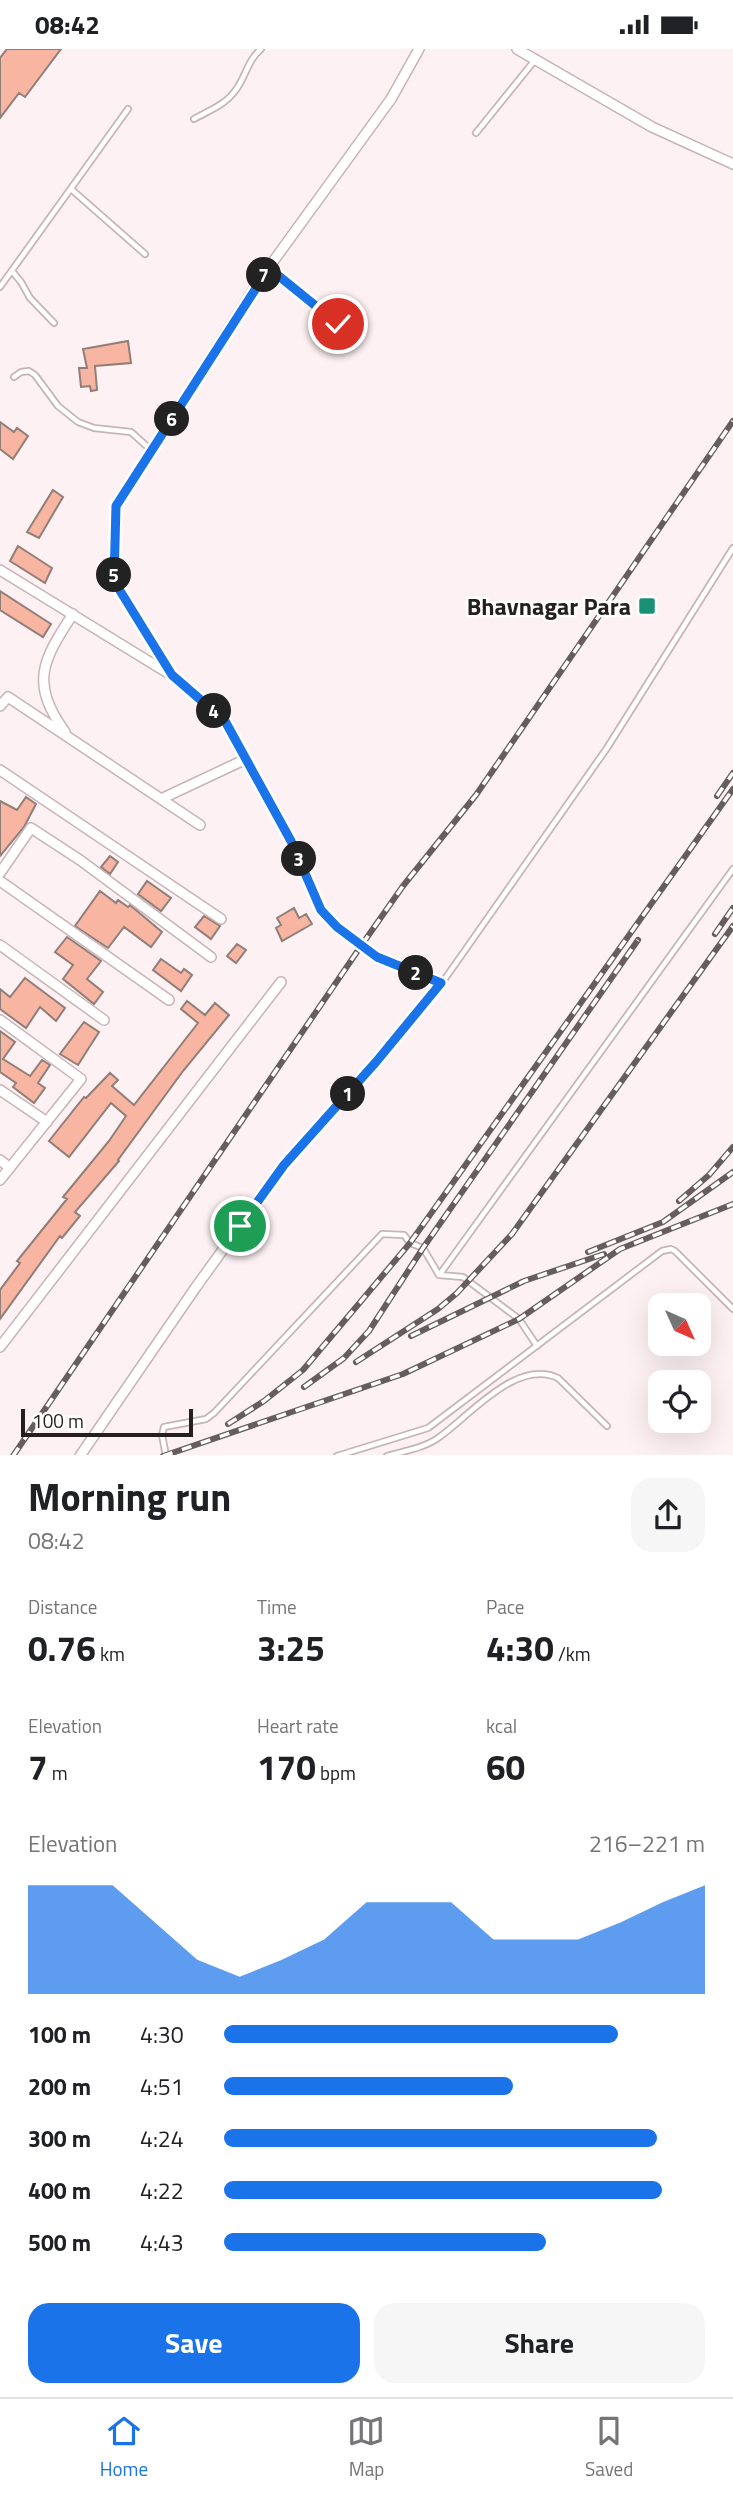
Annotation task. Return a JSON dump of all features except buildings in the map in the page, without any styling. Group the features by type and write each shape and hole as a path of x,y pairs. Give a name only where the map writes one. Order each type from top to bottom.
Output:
{"street":[{"path":"172,675 114,581 116,506 269,268 391,100 419,49"},
{"path":"517,49 652,127 733,165"},
{"path":"0,570 172,675 225,721 291,841 321,910 337,927 377,957 441,983 376,1062 284,1165 80,1455"},
{"path":"69,737 50,711 43,679 50,649 73,614"},
{"path":"0,706 8,697 200,825"},
{"path":"161,799 246,759"},
{"path":"0,770 221,919"},
{"path":"0,873 31,828 80,860 211,957"},
{"path":"0,881 169,1000"},
{"path":"0,946 104,1020"},
{"path":"0,1347 281,982"},
{"path":"0,1020 81,1079 0,1180"},
{"path":"0,1090 47,1122"},
{"path":"0,1160 10,1168"}],"lane":[{"path":"194,119 224,103 235,92 252,57 261,49"},
{"path":"476,133 536,60"},
{"path":"0,287 128,109"},
{"path":"71,189 145,254"},
{"path":"269,268 338,324"},
{"path":"12,271 30,298 54,323"},
{"path":"13,377 29,371 58,406 78,422 94,428 131,432 152,450"},
{"path":"441,983 607,748 733,548"},
{"path":"439,1275 733,869"},
{"path":"166,1455 162,1435 164,1427 206,1419 214,1413 378,1235 404,1235 410,1243 422,1248 439,1275"},
{"path":"337,1455 428,1428 667,1249 675,1251 733,1309"},
{"path":"439,1275 464,1277 468,1283 519,1319 537,1346"},
{"path":"387,1455 432,1442 502,1387 538,1373 549,1373 558,1378 607,1426"}],"railway":[{"path":"14,1455 361,946 403,886 476,795 733,421"},
{"path":"717,796 733,773"},
{"path":"228,1424 264,1401 303,1370 410,1243 733,789"},
{"path":"715,934 733,908"},
{"path":"356,1362 438,1309 457,1293 512,1234 733,926"},
{"path":"304,1387 344,1358 369,1331 423,1248 638,940"},
{"path":"679,1201 709,1175 733,1147"},
{"path":"588,1252 663,1222 733,1172"},
{"path":"166,1455 403,1374 519,1319 620,1249 733,1204"},
{"path":"411,1336 524,1281 604,1254"}],"place":[{"name":"Bhavnagar Para","path":"647,606"}],"route":[{"path":"240,1226 284,1165 376,1062 441,983 377,957 337,927 321,910 291,841 225,721 172,675 114,581 116,506 269,268 338,324"}]}
